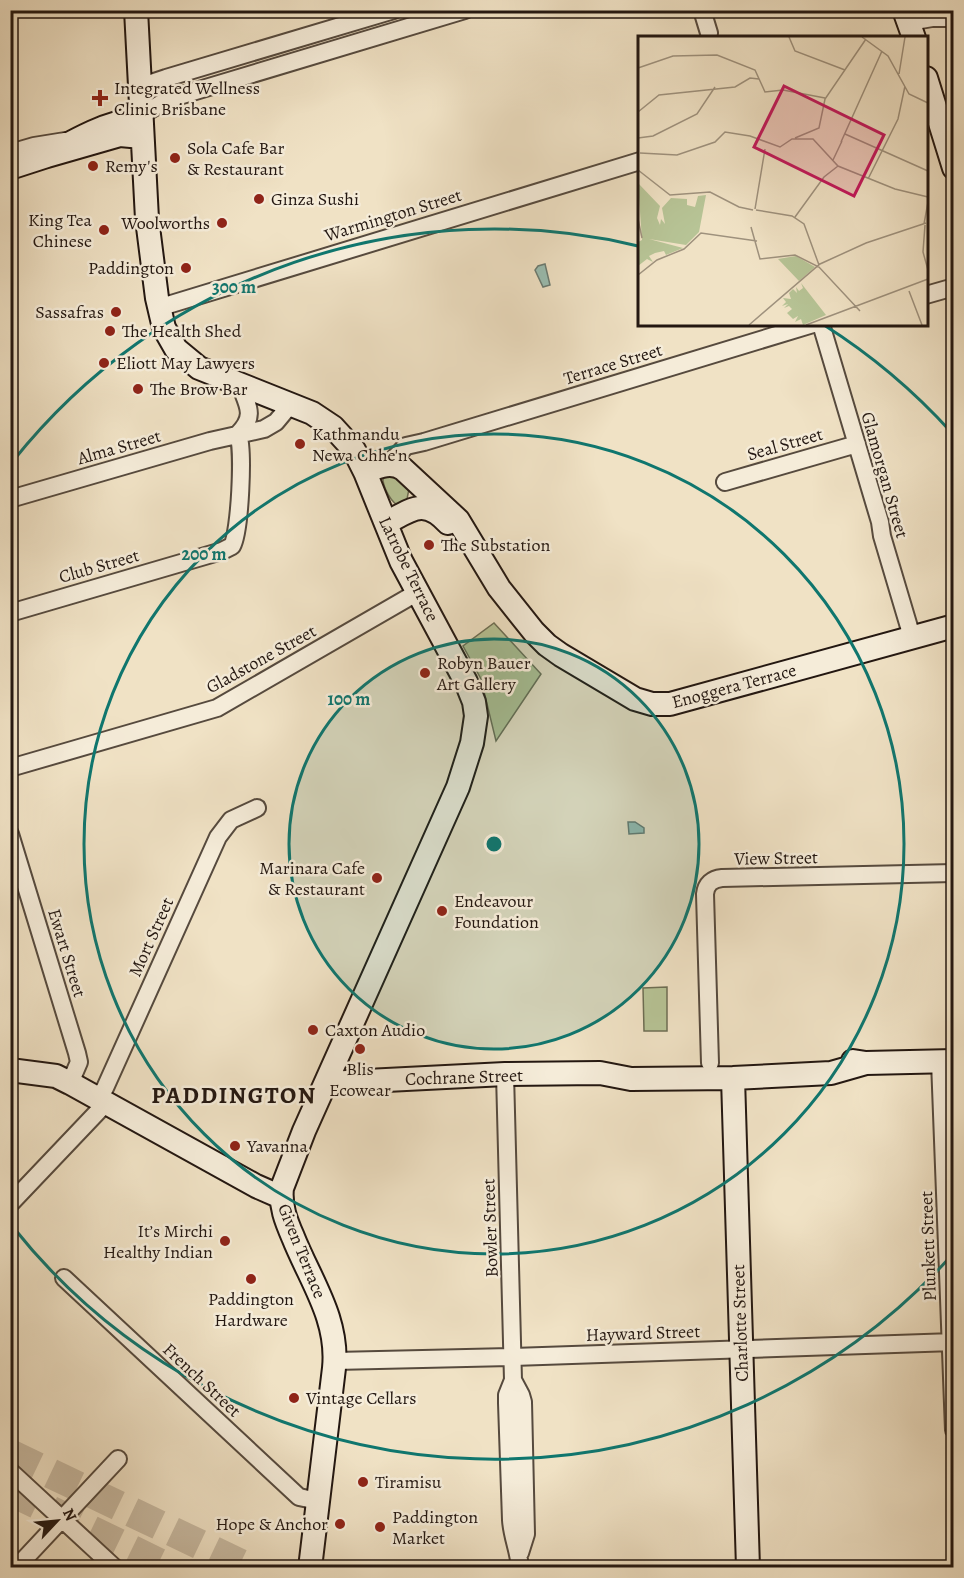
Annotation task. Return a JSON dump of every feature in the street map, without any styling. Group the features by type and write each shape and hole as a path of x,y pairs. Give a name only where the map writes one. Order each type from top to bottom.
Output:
{"main road":[{"name":"Latrobe Terrace","path":"136,10 147,219 158,308 166,332 176,349 184,357 208,373 312,413 333,427 352,447 394,518 401,561 471,693 476,716 472,743 458,787 286,1173 281,1197"},
{"path":"928,81 954,168"},
{"path":"47,156 93,132 126,120 142,124"},
{"path":"10,168 117,135 127,134 142,124"},
{"path":"365,472 403,472 415,487 415,496 410,507 394,518"},
{"name":"Enoggera Terrace","path":"403,472 458,520 488,573"},
{"name":"Enoggera Terrace","path":"394,518 419,507 437,513 453,528 512,606 547,645 561,656 635,699 652,704 681,702 954,626"},
{"name":"Cochrane Street","path":"327,1083 505,1074 600,1073 630,1067 838,1059 866,1063 947,1061"},
{"name":"Cochrane Street","path":"600,1073 631,1080 733,1078 831,1073 866,1063"},
{"name":"Given Terrace","path":"10,1070 56,1077 70,1083 255,1186 281,1197 287,1223 328,1316 333,1335 335,1360 310,1568"},
{"name":"Charlotte Street","path":"733,1078 748,1568"}],"street":[{"path":"140,83 149,83 394,10"},
{"path":"142,124 169,99 465,10"},
{"path":"702,10 709,33"},
{"path":"909,23 954,18"},
{"path":"318,32 324,54"},
{"path":"10,153 37,145 55,144 93,132"},
{"name":"Warmington Street","path":"158,308 638,162"},
{"path":"928,294 954,287"},
{"name":"Terrace Street","path":"403,472 406,446 806,326"},
{"name":"Glamorgan Street","path":"822,326 912,637"},
{"path":"238,434 248,422 250,415 240,385"},
{"name":"Alma Street","path":"10,499 238,434 267,428 278,420 291,404"},
{"name":"Club Street","path":"10,613 222,551 232,546 237,530 241,452 238,434"},
{"name":"Seal Street","path":"725,482 856,444"},
{"name":"Gladstone Street","path":"10,768 217,708 418,592"},
{"name":"Mort Street","path":"10,1204 102,1101 105,1088 218,837 234,818 256,808"},
{"name":"Ewart Street","path":"10,834 17,876 77,1053 79,1062 70,1083"},
{"name":"View Street","path":"710,1064 705,894 710,882 722,878 954,873"},
{"name":"Plunkett Street","path":"947,1061 954,1430"},
{"name":"Bowler Street","path":"505,1074 513,1380 523,1402 526,1534 520,1560"},
{"name":"French Street","path":"64,1278 299,1497 318,1501"},
{"name":"Hayward Street","path":"335,1360 513,1357 952,1343"},
{"path":"16,1568 118,1459"},
{"path":"10,1472 116,1568"}],"green space":[{"path":"396,473 409,489 407,499 397,505 389,496 383,480 383,476"},
{"path":"494,623 541,674 496,741 481,679 463,646"},
{"path":"667,987 667,1031 644,1031 643,988"}],"water":[{"path":"545,264 550,285 543,287 535,270 538,266"},
{"path":"628,822 635,822 644,828 644,833 629,834"}],"tunnel":[{"path":"10,1454 249,1568"},
{"path":"10,1491 169,1568"}],"place":[{"name":"Integrated Wellness Clinic Brisbane","path":"100,98"},
{"name":"Sola Cafe Bar & Restaurant","path":"175,158"},
{"name":"Remy's","path":"93,166"},
{"name":"Ginza Sushi","path":"259,199"},
{"name":"Woolworths","path":"222,223"},
{"name":"King Tea Chinese","path":"104,230"},
{"name":"Paddington","path":"186,268"},
{"name":"Sassafras","path":"116,312"},
{"name":"The Health Shed","path":"110,331"},
{"name":"Eliott May Lawyers","path":"104,363"},
{"name":"The Brow Bar","path":"138,389"},
{"name":"Kathmandu Newa Chhe'n","path":"300,444"},
{"name":"The Substation","path":"429,545"},
{"name":"Robyn Bauer Art Gallery","path":"425,673"},
{"name":"Marinara Cafe & Restaurant","path":"377,878"},
{"name":"Endeavour Foundation","path":"442,911"},
{"name":"Caxton Audio","path":"313,1030"},
{"name":"Blis Ecowear","path":"360,1049"},
{"name":"Yavanna","path":"235,1146"},
{"name":"It’s Mirchi Healthy Indian","path":"225,1241"},
{"name":"Paddington Hardware","path":"251,1279"},
{"name":"Vintage Cellars","path":"294,1398"},
{"name":"Tiramisu","path":"363,1482"},
{"name":"Hope & Anchor","path":"340,1524"},
{"name":"Paddington Market","path":"380,1527"}],"district":[{"name":"PADDINGTON","path":"234,1095"}]}
